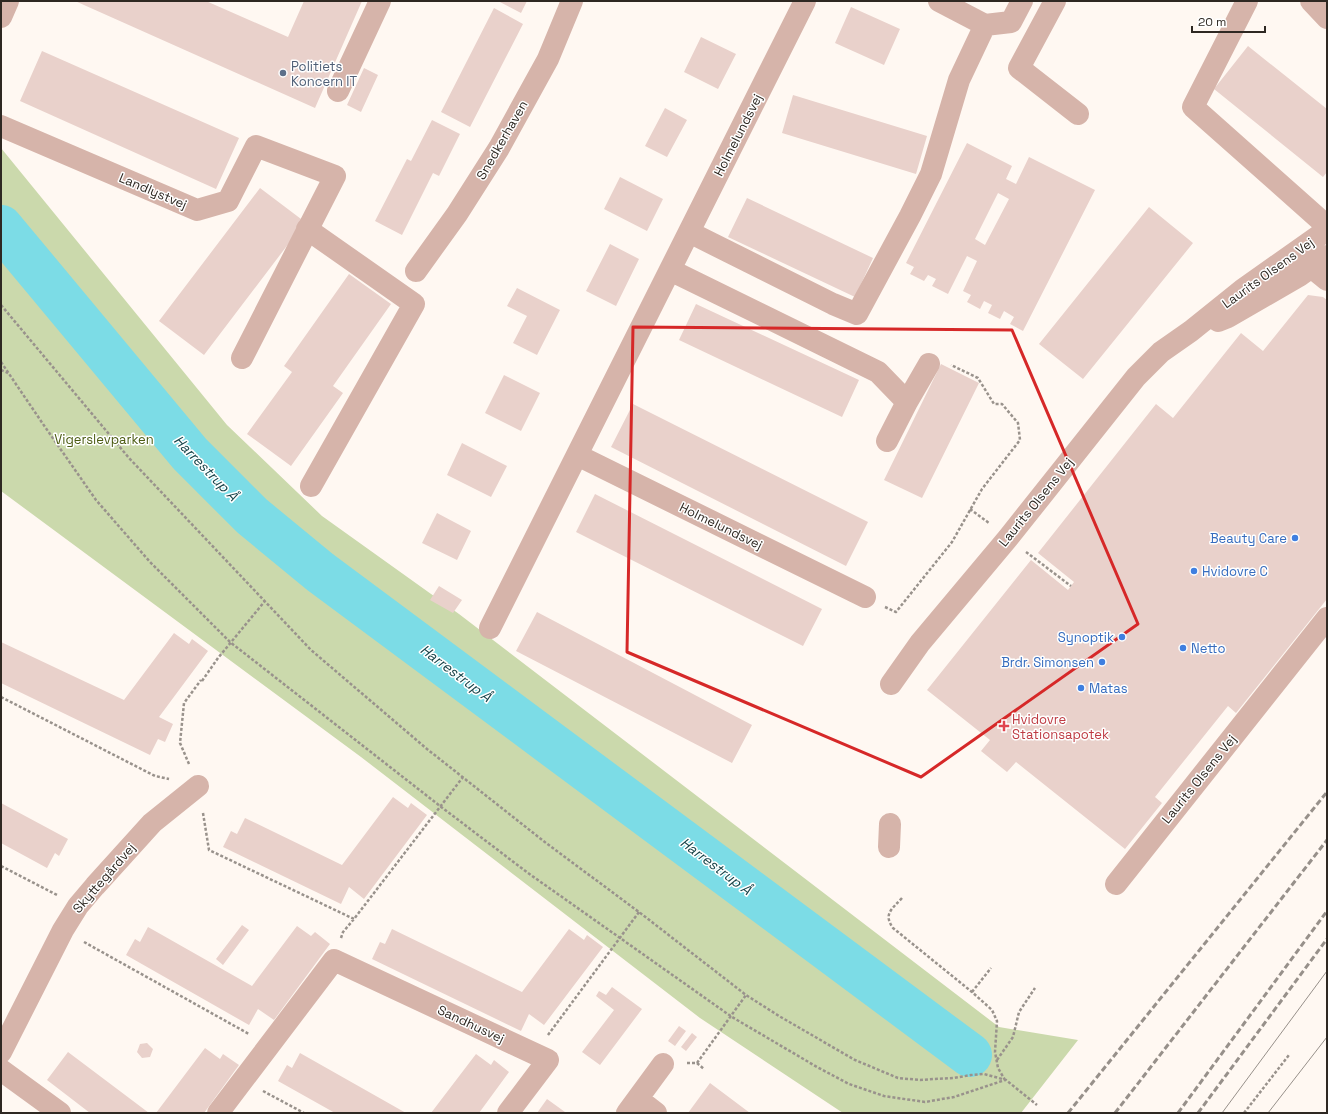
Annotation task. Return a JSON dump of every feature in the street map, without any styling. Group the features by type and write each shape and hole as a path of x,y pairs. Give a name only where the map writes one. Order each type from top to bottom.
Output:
{"street":[{"path":"1,16 8,1"},
{"path":"338,91 380,1"},
{"name":"Snedkerhaven","path":"416,271 457,214 499,148 548,59 572,1"},
{"name":"Holmelundsvej","path":"490,628 805,1"},
{"path":"939,1 985,25 1011,22 1022,1"},
{"path":"1055,1 1019,68 1078,114"},
{"path":"1247,1 1193,107 1327,226"},
{"path":"1312,1 1327,18"},
{"path":"689,232 833,304 857,314 931,174 959,80 985,25"},
{"name":"Landlystvej","path":"1,126 197,210 228,201 256,146 335,176 242,358"},
{"path":"308,229 414,304 311,486"},
{"name":"Laurits Olsens Vej","path":"891,684 920,643 1008,538 1136,377 1160,352 1190,331 1242,290 1327,230"},
{"name":"Laurits Olsens Vej","path":"1190,331 1228,317 1299,276 1322,268"},
{"path":"670,270 878,372 907,402"},
{"path":"887,441 929,364"},
{"name":"Holmelundsvej","path":"577,455 865,597"},
{"name":"Laurits Olsens Vej","path":"1116,884 1327,618"},
{"name":"Skyttegårdvej","path":"1,1052 63,930 78,906 152,823 198,786"},
{"path":"889,847 890,824"},
{"path":"218,1113 268,1045 334,960"},
{"name":"Sandhusvej","path":"334,960 548,1060"},
{"path":"508,1113 548,1060"},
{"path":"656,1113 632,1106 663,1064"},
{"path":"1,1070 60,1113"}],"path":[{"path":"1,305 129,458 311,650 427,749 546,843 746,996 855,1060 898,1078 934,1079 984,1074 1006,1080"},
{"path":"865,597 896,612 952,542 982,489 1020,440 1018,423 1002,404 994,404 978,378 935,358 929,364"},
{"path":"1,362 42,424 96,500 150,562 230,642 528,873 732,1017 849,1084 884,1096 925,1102 954,1097 1006,1080"},
{"path":"1,370 8,374"},
{"path":"265,601 230,642 184,703 180,743 198,786 209,850 354,919"},
{"path":"1,697 155,776 198,786"},
{"path":"334,960 344,932 463,777"},
{"path":"1,866 78,906"},
{"path":"902,898 889,912 888,921 893,928 992,1010 997,1021 995,1052 998,1068 1006,1080 1037,1105"},
{"path":"548,1060 546,1037 638,912"},
{"path":"63,930 268,1045"},
{"path":"972,992 991,968"},
{"path":"997,1061 1013,1037 1019,1012 1035,988"},
{"path":"697,1063 746,996"},
{"path":"1244,1113 1289,1055"},
{"path":"243,1080 304,1113"}],"highlighted area":[{"path":"633,327 1012,330 1138,624 921,777 627,652"}],"green space":[{"name":"Vigerslevparken","path":"1,148 227,425 322,516 459,614 999,1027 1078,1040 1021,1113 843,1113 700,1018 361,757 1,491"}],"building":[{"name":"Politiets Koncern IT","path":"75,1 206,1 288,37 304,1 362,1 315,108"},
{"path":"498,1 527,1 521,13"},
{"path":"851,7 900,29 884,65 835,43"},
{"path":"494,8 523,24 470,127 441,112"},
{"path":"701,37 736,54 718,89 684,72"},
{"path":"1248,46 1327,109 1327,172 1323,177 1214,89"},
{"path":"42,51 239,138 216,189 20,101"},
{"path":"364,68 378,75 361,112 347,105"},
{"path":"793,95 927,136 916,174 782,133"},
{"path":"665,108 687,120 667,157 645,146"},
{"path":"432,120 460,134 439,176 433,173 402,235 375,221 407,159 411,161"},
{"path":"967,143 1012,166 1006,179 1016,184 1029,157 1095,190 1023,331 1010,324 1014,317 1004,311 1000,319 988,313 992,305 984,301 980,309 967,302 971,295 963,291 977,261 967,256 948,294 932,286 936,279 928,275 924,281 910,274 914,267 906,263","holes":["998,193 1009,199 985,245 975,239"]},
{"path":"620,177 663,199 647,231 604,209"},
{"path":"260,188 305,222 204,355 159,321"},
{"path":"747,198 873,258 855,297 728,237"},
{"path":"1149,207 1193,243 1083,379 1039,344"},
{"path":"610,244 639,259 616,306 586,291"},
{"path":"349,274 391,304 333,386 343,393 291,466 247,434 292,372 284,366"},
{"path":"517,288 560,310 537,355 513,343 527,316 507,306"},
{"name":"Hvidovre C","path":"1308,295 1323,297 1327,300 1327,599 1236,713 1228,706 1155,797 1162,803 1125,849 1016,762 1007,772 997,764 981,751 990,740 927,690 1031,560 1068,590 1074,582 1038,553 1156,404 1173,418 1241,333 1263,351"},
{"path":"696,304 859,380 842,417 679,340"},
{"path":"941,364 979,383 922,498 884,480"},
{"path":"504,375 540,393 521,431 485,413"},
{"path":"633,404 868,522 846,566 611,447"},
{"path":"462,443 507,466 491,497 447,475"},
{"path":"595,494 822,609 803,646 576,532"},
{"path":"437,513 471,531 457,560 422,543"},
{"path":"439,586 462,600 453,613 430,600"},
{"path":"537,612 752,725 732,763 516,651"},
{"path":"174,633 189,644 192,639 208,651 159,717 173,724 165,742 158,739 150,755 1,683 1,642 124,700"},
{"path":"393,797 408,808 411,803 427,815 364,899 349,887 341,904 223,847 231,831 237,834 245,818 342,865"},
{"path":"1,803 68,839 59,856 55,853 47,868 1,843"},
{"path":"242,925 249,930 223,965 216,959"},
{"path":"297,926 311,936 315,932 330,944 274,1020 258,1009 249,1025 126,955 135,939 140,942 148,927 252,986"},
{"path":"392,929 522,992 569,929 584,940 587,935 603,947 544,1025 529,1014 521,1031 372,959 380,942 385,944"},
{"path":"612,987 642,1009 600,1065 582,1052 614,1010 596,996 599,991 606,995"},
{"path":"679,1026 686,1031 675,1046 668,1041"},
{"path":"692,1033 697,1037 686,1051 681,1047"},
{"path":"147,1043 153,1049 150,1057 142,1058 137,1052 140,1044"},
{"path":"205,1048 220,1059 223,1054 239,1065 204,1113 156,1113"},
{"path":"68,1052 149,1113 90,1113 47,1080"},
{"path":"300,1053 406,1113 335,1113 278,1081 287,1065 292,1068"},
{"path":"476,1054 491,1065 494,1060 509,1072 479,1113 431,1113"},
{"path":"710,1083 750,1113 688,1113"},
{"path":"547,1099 565,1112 537,1113"}],"waterway":[{"name":"Harrestrup Å","path":"1,227 190,454 252,516 320,572 970,1055"}],"tram line":[{"path":"1222,1113 1327,971"},
{"path":"1268,1113 1327,1037"}],"railway":[{"path":"1068,1113 1327,792"},
{"path":"1115,1113 1327,840"},
{"path":"1178,1113 1327,911"},
{"path":"1198,1113 1327,939"}],"place":[{"name":"Politiets Koncern IT","path":"283,73"},
{"name":"Beauty Care","path":"1295,538"},
{"name":"Hvidovre C","path":"1194,571"},
{"name":"Synoptik","path":"1122,637"},
{"name":"Netto","path":"1183,648"},
{"name":"Brdr. Simonsen","path":"1102,662"},
{"name":"Matas","path":"1081,688"},
{"name":"Hvidovre Stationsapotek","path":"1004,726"}]}
